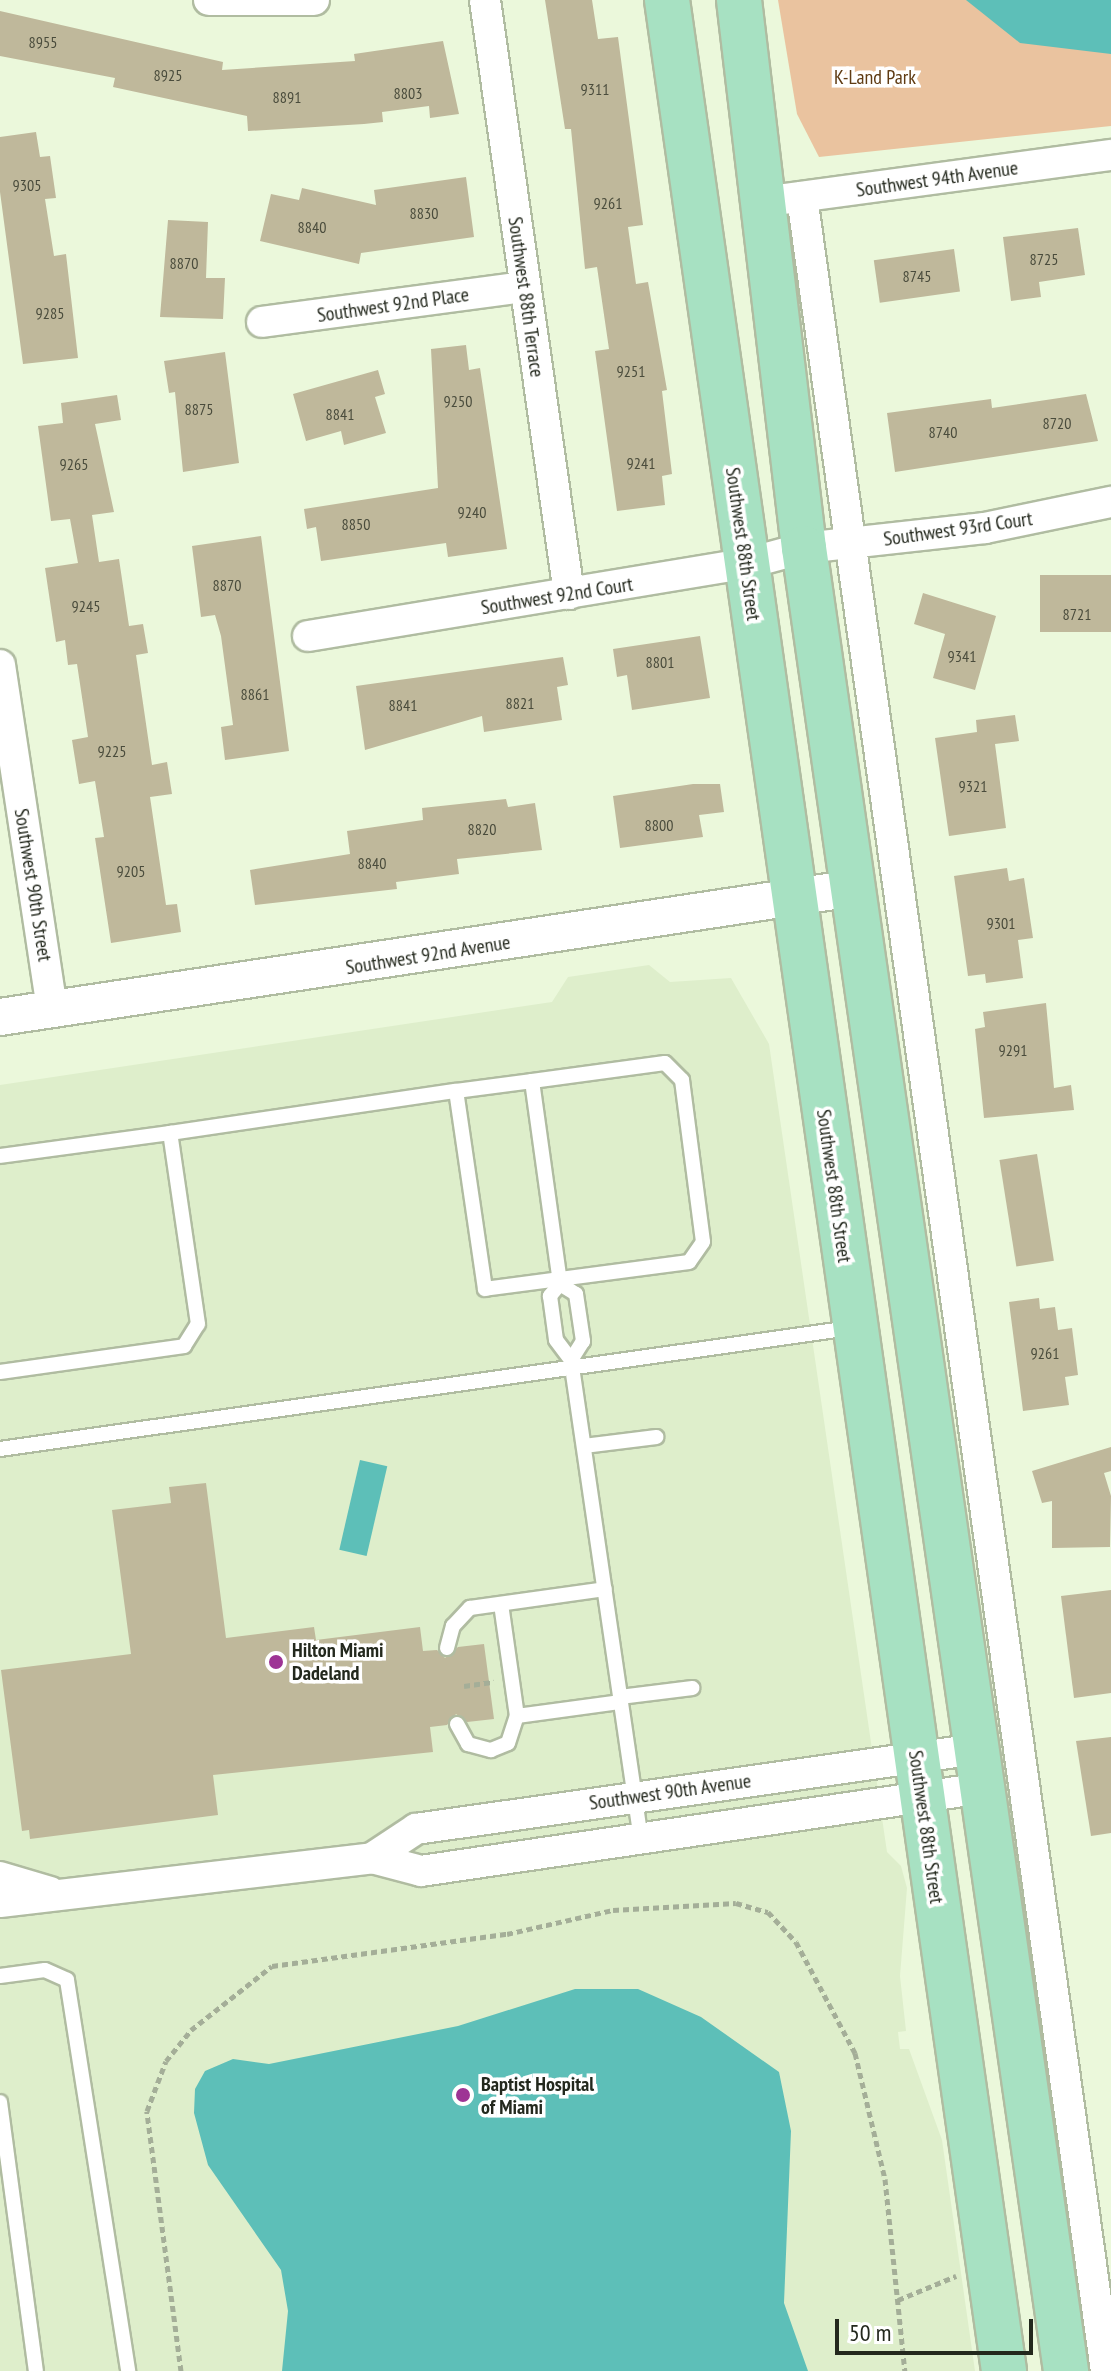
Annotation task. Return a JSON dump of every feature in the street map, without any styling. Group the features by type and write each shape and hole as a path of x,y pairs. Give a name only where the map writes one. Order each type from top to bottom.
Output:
{"main road":[{"name":"Southwest 88th Street","path":"667,0 919,1777 976,2270 1004,2371"},
{"path":"739,0 782,200 804,548 980,1769 1079,2202 1066,2371"},
{"path":"696,210 782,200"},
{"path":"976,2270 1010,2233 1079,2202"}],"street":[{"path":"209,0 314,0"},
{"name":"Southwest 88th Terrace","path":"485,0 569,594"},
{"name":"Southwest 94th Avenue","path":"782,200 1111,155"},
{"path":"782,200 847,542 1079,2202 1106,2371"},
{"name":"Southwest 92nd Place","path":"262,322 525,287"},
{"name":"Southwest 93rd Court","path":"804,548 985,528 1111,502"},
{"name":"Southwest 92nd Court","path":"308,636 745,564 804,548"},
{"name":"Southwest 90th Street","path":"0,665 10,801 52,1010"},
{"name":"Southwest 92nd Avenue","path":"0,1017 854,888"},
{"name":"Southwest 90th Avenue","path":"372,1858 416,1829 634,1798 919,1777 980,1769"},
{"name":"Southwest 90th Avenue","path":"0,1902 372,1858 421,1871 641,1839 919,1777 980,1769"},
{"name":"Southwest 90th Avenue","path":"0,1877 56,1894"}],"lane":[{"path":"0,1156 456,1091 665,1063 682,1080 703,1242 689,1262 485,1289 456,1091"},
{"path":"532,1081 559,1281 550,1296 556,1340 572,1364 641,1839"},
{"path":"0,1372 184,1346 198,1324 170,1133"},
{"path":"559,1281 576,1294 583,1341 572,1364"},
{"path":"0,1449 572,1364 855,1327"},
{"path":"584,1446 656,1437"},
{"path":"447,1648 459,1616 501,1604 605,1589"},
{"path":"457,1724 468,1744 491,1750 508,1743 517,1716 501,1604"},
{"path":"517,1716 692,1688"},
{"path":"0,1976 45,1970 67,1980 128,2371"},
{"path":"0,2102 36,2371"}],"path":[{"path":"464,1686 499,1682"},
{"path":"181,2371 147,2119 155,2084 180,2041 272,1966 507,1934 613,1910 746,1905 775,1918 796,1942 835,2008 869,2101 885,2179 905,2371"},
{"path":"898,2300 976,2270"}],"shaded area":[{"path":"649,965 670,982 731,978 769,1044 887,1852 901,1866 907,1888 900,1976 906,2031 898,2032 900,2049 909,2049 942,2140 975,2371 0,2371 0,1085 552,1002 568,977"}],"green space":[{"name":"K-Land Park","path":"778,0 1111,0 1111,126 819,157 797,114"}],"water":[{"path":"966,0 1111,0 1111,54 1020,43"},
{"path":"360,1460 387,1466 367,1556 339,1550"},
{"path":"575,1989 638,1989 701,2017 779,2072 791,2131 784,2303 808,2371 282,2371 288,2311 281,2270 208,2165 194,2113 195,2089 205,2071 233,2059 269,2064 458,2026"}],"building":[{"path":"545,0 592,0 598,39 618,37 643,225 628,227 636,284 648,282 667,390 662,391 672,474 662,476 665,505 617,511 595,351 609,349 597,267 585,269 571,129 565,129"},
{"path":"0,11 223,62 222,70 355,61 354,54 443,41 459,114 430,118 429,106 382,112 383,122 248,131 247,116 113,87 115,78 0,56"},
{"path":"36,132 40,157 50,156 56,198 45,199 54,256 66,254 78,358 23,364 0,192 0,137"},
{"path":"466,177 474,237 361,253 359,264 260,241 271,194 299,200 302,188 376,205 374,190"},
{"path":"168,220 208,222 206,278 225,278 223,319 160,317"},
{"path":"1078,228 1085,275 1039,282 1041,297 1011,301 1003,237"},
{"path":"954,249 960,292 880,303 874,260"},
{"path":"466,345 469,370 480,368 507,549 448,557 446,543 321,561 316,527 307,529 304,509 438,488 431,349"},
{"path":"225,352 239,463 183,472 175,392 169,393 164,361"},
{"path":"378,370 385,394 375,397 386,433 344,445 341,431 306,441 293,394"},
{"path":"1086,394 1098,441 895,472 887,413 991,399 992,408"},
{"path":"117,395 121,420 95,424 114,512 92,515 99,562 119,559 129,626 143,624 148,653 136,655 152,765 167,762 172,794 150,797 166,905 177,904 181,932 111,943 95,838 104,837 95,781 79,784 72,740 88,737 77,664 68,665 65,640 56,642 45,568 78,563 70,519 51,521 38,426 63,423 61,403"},
{"path":"261,536 289,751 225,760 221,727 233,725 221,636 215,615 201,617 192,546"},
{"path":"1040,575 1111,575 1111,632 1040,632"},
{"path":"923,593 996,616 975,690 933,678 945,634 914,624"},
{"path":"700,636 710,698 632,710 627,675 617,677 613,649"},
{"path":"563,657 568,685 557,687 562,720 484,732 482,716 365,750 356,686"},
{"path":"1015,715 1019,741 995,744 1006,828 949,836 935,738 977,732 976,720"},
{"path":"693,784 720,784 724,812 699,815 703,837 620,848 613,796"},
{"path":"506,799 508,807 535,803 542,850 457,859 459,874 396,882 397,889 255,905 250,870 350,854 347,831 423,820 422,808"},
{"path":"1007,868 1009,881 1024,878 1033,938 1018,940 1023,978 986,983 985,974 968,976 954,876"},
{"path":"1046,1003 1054,1088 1071,1085 1074,1110 984,1118 975,1029 985,1027 983,1012"},
{"path":"1037,1154 1054,1261 1016,1267 999,1160"},
{"path":"1039,1298 1040,1309 1055,1307 1058,1330 1072,1328 1078,1375 1065,1377 1069,1405 1023,1411 1009,1302"},
{"path":"1111,1447 1111,1471 1104,1473 1111,1496 1110,1547 1052,1548 1052,1501 1042,1503 1032,1471"},
{"name":"Hilton Miami Dadeland","path":"206,1483 226,1638 314,1627 316,1640 420,1627 423,1651 437,1650 445,1658 458,1647 484,1644 494,1719 467,1722 456,1714 447,1725 430,1727 433,1752 213,1775 218,1815 30,1839 29,1830 22,1831 1,1670 131,1654 112,1510 171,1503 169,1487"},
{"path":"1111,1590 1111,1693 1074,1698 1061,1596"},
{"path":"1111,1737 1111,1833 1091,1836 1076,1741"}],"place":[{"name":"Hilton Miami Dadeland","path":"276,1662"},
{"name":"Baptist Hospital of Miami","path":"463,2095"}]}
